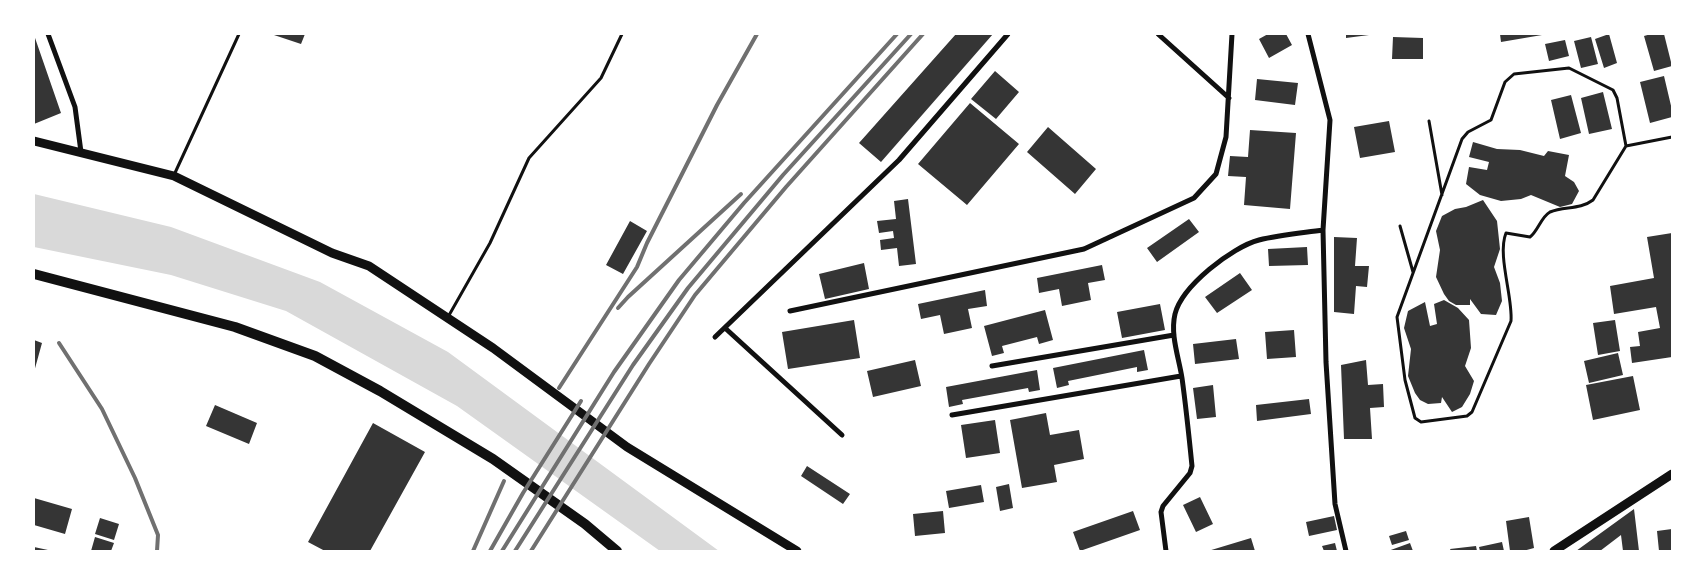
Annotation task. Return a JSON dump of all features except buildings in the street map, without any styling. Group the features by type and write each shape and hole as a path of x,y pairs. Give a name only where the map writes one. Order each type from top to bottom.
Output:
{"main road":[{"path":"34,274 235,327 315,356 380,391 493,459 585,524 617,551"}],"street":[{"path":"48,34 75,106 80,152"},
{"path":"715,337 900,160 1008,34"},
{"path":"1158,34 1229,98"},
{"path":"790,311 1084,249 1194,198 1216,174 1226,137 1232,34"},
{"path":"1308,34 1330,120 1323,230 1326,362 1334,504 1346,551"},
{"path":"34,140 174,176 332,253 369,266 493,348 627,447 797,551"},
{"path":"1166,551 1161,512 1190,473 1192,466 1174,335 1175,313 1188,288 1226,256 1240,248 1259,240 1323,230"},
{"path":"725,328 842,436"},
{"path":"992,366 1174,335"},
{"path":"952,415 1181,376"},
{"path":"1554,551 1672,474"}],"lane":[{"path":"174,176 239,34"},
{"path":"448,318 490,243 528,158 601,78 622,34"},
{"path":"1569,68 1613,90 1617,98 1626,146 1593,200 1586,205 1550,212 1544,217 1535,233 1530,237 1506,233 1504,239 1505,272 1512,313 1511,322 1472,412 1467,416 1420,422 1415,418 1405,380 1397,317 1462,139 1468,132 1490,120 1505,82 1514,74 1569,68"},
{"path":"1429,121 1442,195"},
{"path":"1626,146 1672,137"},
{"path":"1400,226 1414,273"}],"shaded area":[{"path":"34,194 171,227 320,282 448,352 719,551 660,551 457,406 286,311 171,275 34,247"}],"railway":[{"path":"559,388 637,267 647,243 717,105 757,34"},
{"path":"502,551 614,372 679,280 744,203 897,34"},
{"path":"515,551 633,365 688,288 783,175 911,34"},
{"path":"531,551 649,364 695,295 786,187 923,34"},
{"path":"618,308 741,194"},
{"path":"59,343 102,409 135,478 158,535 157,551"},
{"path":"490,551 523,493 581,401"},
{"path":"473,551 504,481"}]}
